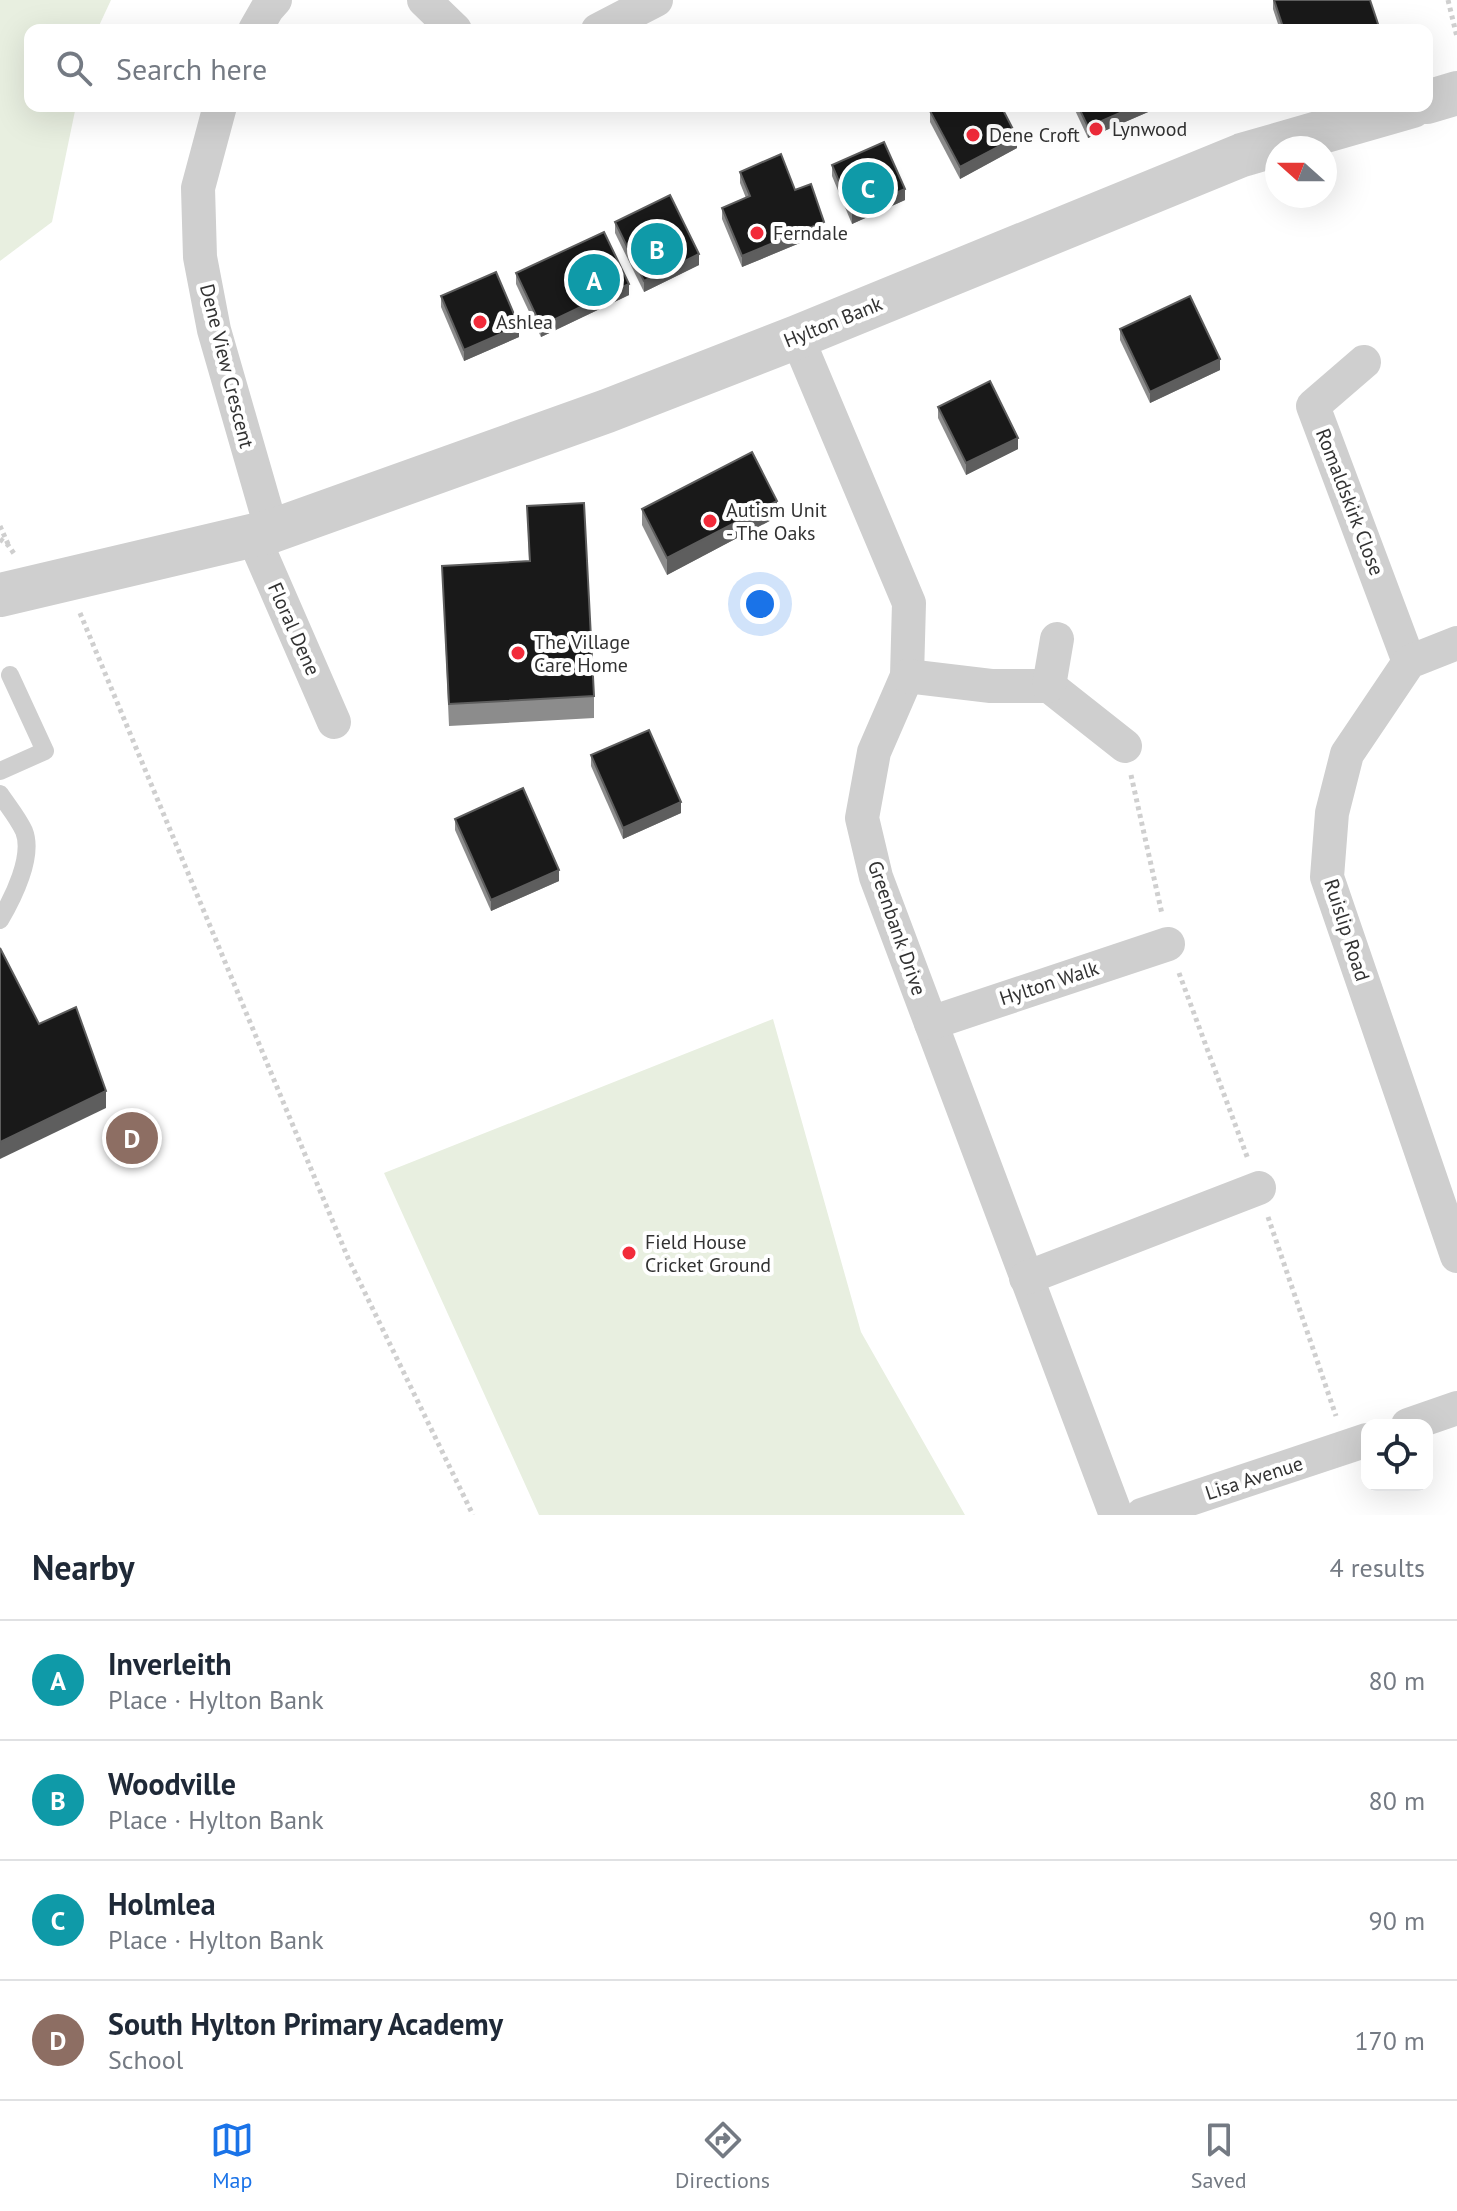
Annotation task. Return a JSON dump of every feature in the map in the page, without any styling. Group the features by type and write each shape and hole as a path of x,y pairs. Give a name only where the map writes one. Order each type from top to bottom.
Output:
{"street":[{"path":"258,24 275,0"},
{"path":"424,0 449,24"},
{"path":"610,24 656,0"},
{"path":"1433,100 1457,93"},
{"name":"Dene View Crescent","path":"218,112 198,188 200,257 262,534"},
{"name":"Hylton Bank","path":"0,595 262,534 607,411 797,337 1242,155 1391,112"},
{"name":"Greenbank Drive","path":"797,337 909,603 907,676 874,752 862,818 876,877 1116,1515"},
{"name":"Romaldskirk Close","path":"1364,362 1313,406 1409,662"},
{"name":"Floral Dene","path":"262,534 334,722"},
{"path":"1049,686 1057,639"},
{"path":"1409,662 1457,643"},
{"name":"Ruislip Road","path":"1409,662 1347,754 1332,813 1327,877 1457,1256"},
{"path":"907,676 991,686 1049,686 1125,746"},
{"name":"Hylton Walk","path":"931,1023 1168,944"},
{"path":"1026,1278 1259,1188"},
{"path":"1425,1419 1457,1408"},
{"name":"Lisa Avenue","path":"1142,1515 1357,1444"}],"lane":[{"path":"0,771 45,751 10,675"},
{"path":"0,794 24,832 27,851 11,900 0,920"}],"path":[{"path":"1448,0 1457,37"},
{"path":"0,526 8,545"},
{"path":"85,626 348,1258 473,1515"},
{"path":"1125,746 1168,944 1357,1444"}],"green space":[{"path":"0,0 111,0 100,24 24,24 24,112 75,112 52,222 0,261"},
{"name":"Field House Cricket Ground","path":"773,1019 861,1332 965,1515 539,1515 384,1173"}],"building":[{"path":"1274,0 1370,0 1378,24 1282,24"},
{"name":"Dene Croft","path":"931,112 1004,112 1017,137 960,167"},
{"path":"1081,112 1122,112 1088,127"},
{"path":"884,142 905,189 852,212 832,165"},
{"path":"781,154 795,190 811,184 824,222 742,256 722,208 750,196 740,172"},
{"path":"670,195 699,254 644,281 615,222"},
{"path":"604,232 629,284 541,326 516,273"},
{"name":"Ashlea","path":"496,272 519,326 464,350 441,296"},
{"path":"1190,296 1220,359 1150,392 1120,329"},
{"path":"990,381 1018,438 966,463 938,407"},
{"name":"Autism Unit - The Oaks","path":"752,452 777,501 667,558 642,509"},
{"name":"The Village Care Home","path":"584,503 594,696 449,704 442,566 530,561 527,506"},
{"path":"649,730 681,802 623,828 591,755"},
{"path":"523,788 559,870 491,900 455,819"},
{"path":"0,948 39,1024 76,1007 106,1091 0,1142"}],"place":[{"name":"Lynwood","path":"1096,129"},
{"name":"Dene Croft","path":"973,135"},
{"name":"Holmlea","path":"868,188"},
{"name":"Ferndale","path":"757,233"},
{"name":"Woodville","path":"657,249"},
{"name":"Inverleith","path":"594,280"},
{"name":"Ashlea","path":"480,322"},
{"name":"Autism Unit - The Oaks","path":"710,521"},
{"name":"The Village Care Home","path":"518,653"},
{"name":"South Hylton Primary Academy","path":"132,1138"},
{"name":"Field House Cricket Ground","path":"629,1253"}]}
